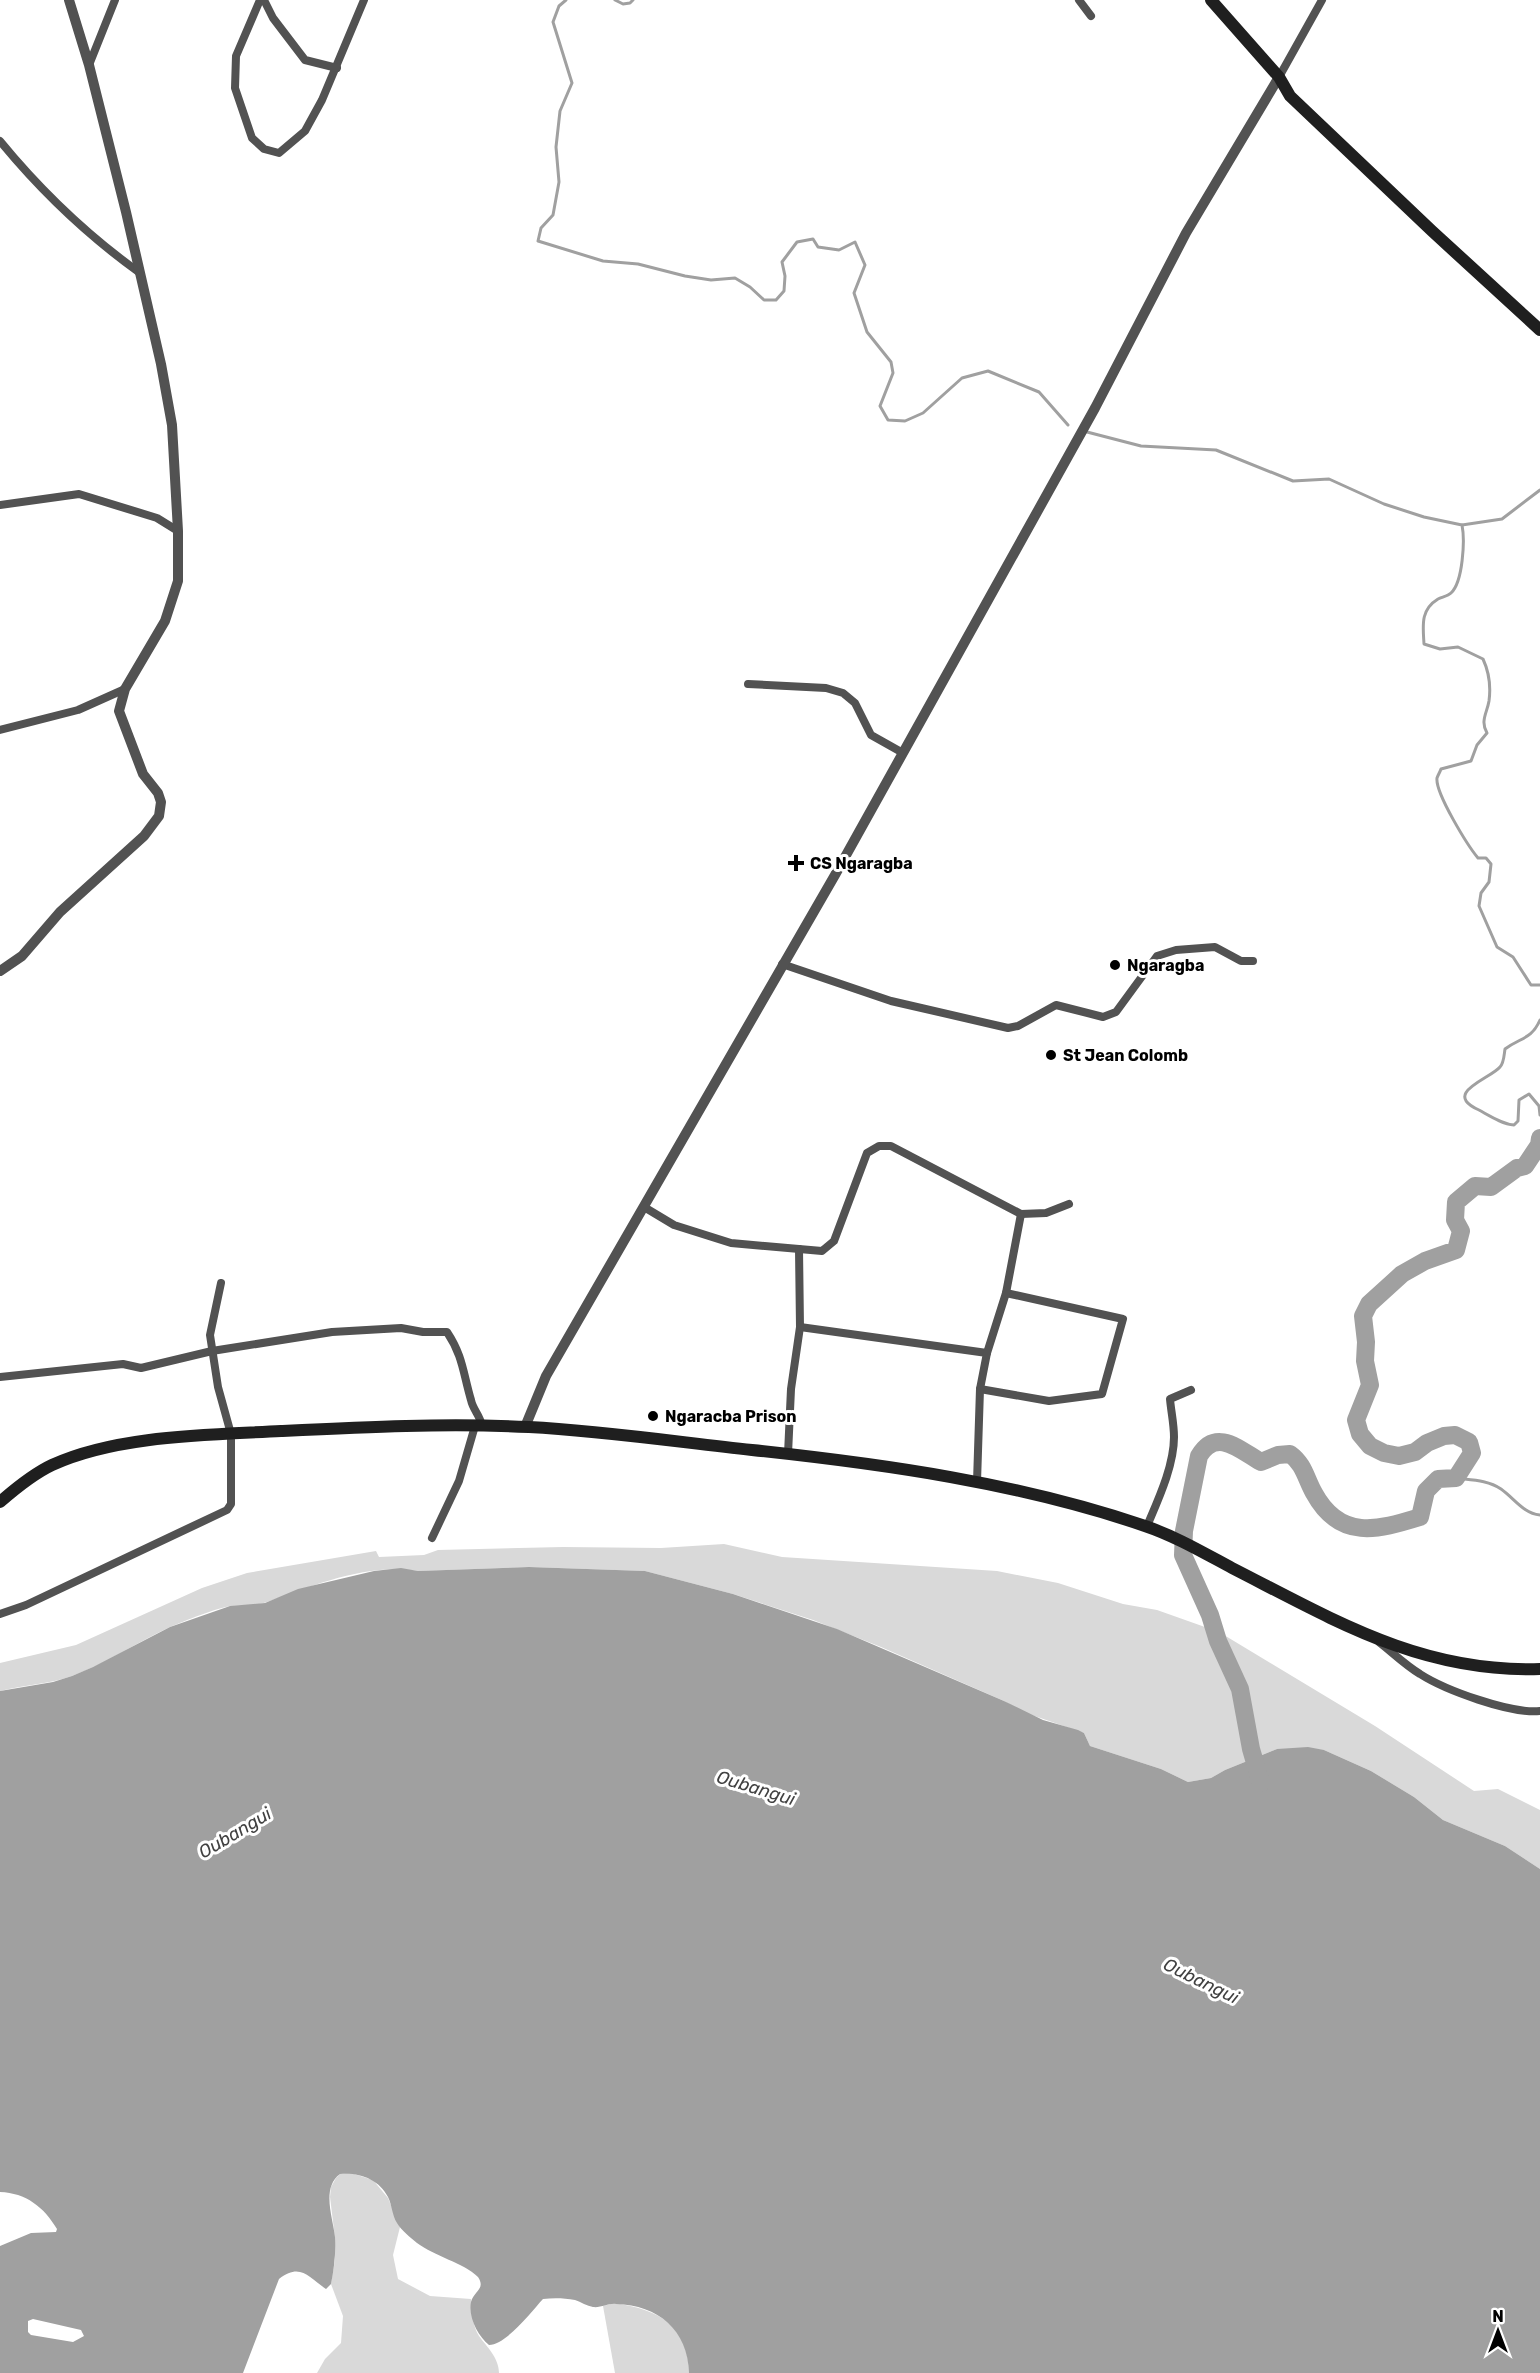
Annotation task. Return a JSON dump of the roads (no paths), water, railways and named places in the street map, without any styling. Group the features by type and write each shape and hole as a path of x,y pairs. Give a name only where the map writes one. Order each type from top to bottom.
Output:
{"main road":[{"path":"1211,0 1279,77 1290,96 1540,330"},
{"path":"0,1502 30,1478 76,1456 107,1447 231,1434 402,1425 571,1430 879,1465 976,1482 1072,1505 1150,1528 1376,1640 1419,1654 1469,1665 1540,1669"}],"street":[{"path":"0,971 22,956 60,912 144,836 159,816 161,802 158,793 143,774 119,711 125,688 165,621 178,581 178,531 172,425 140,273 89,64 69,0"},
{"path":"89,64 114,0"},
{"path":"260,0 236,56 235,88 252,138 264,149 279,153 305,131 337,68 364,0"},
{"path":"264,0 273,18 305,60 337,68"},
{"path":"1079,0 1091,16"},
{"path":"525,1427 546,1376 903,753 1095,408 1186,233 1322,0"},
{"path":"0,141 63,211 100,244 140,273"},
{"path":"0,505 78,494 157,518 178,531"},
{"path":"748,684 826,688 843,693 855,703 871,735 903,753"},
{"path":"0,730 78,710 125,688"},
{"path":"782,964 891,1001 1008,1028 1018,1026 1056,1005 1103,1017 1116,1012 1157,956 1176,950 1215,947 1241,961 1253,961"},
{"path":"644,1206 674,1225 731,1242 822,1251 834,1241 867,1153 879,1146 891,1146 1021,1214 1046,1213 1069,1204"},
{"path":"976,1482 980,1389 987,1353 1006,1293 1021,1214"},
{"path":"788,1454 791,1389 800,1328 799,1249"},
{"path":"0,1614 26,1605 223,1514 231,1504 231,1434 218,1387 210,1335 221,1283"},
{"path":"980,1389 1049,1401 1102,1394 1124,1319 1006,1293"},
{"path":"0,1377 123,1364 141,1368 212,1351 332,1332 400,1328 423,1332 447,1332 462,1359 471,1402 480,1415 459,1481 432,1538"},
{"path":"800,1328 987,1353"},
{"path":"1150,1528 1172,1450 1174,1436 1170,1399 1191,1390"},
{"path":"1376,1640 1420,1674 1458,1691 1485,1702 1540,1711"}],"water":[{"name":"Oubangui","path":"529,1567 645,1571 733,1594 837,1629 1043,1720 1078,1730 1084,1733 1090,1746 1161,1769 1188,1782 1211,1778 1277,1749 1308,1747 1324,1750 1371,1771 1414,1797 1443,1820 1505,1846 1540,1869 1540,2373 689,2373 683,2344 677,2333 657,2315 631,2305 613,2304 593,2307 575,2300 559,2298 543,2299 503,2340 489,2345 481,2337 472,2320 470,2308 472,2298 481,2284 478,2277 417,2243 404,2231 394,2217 388,2197 374,2181 354,2174 340,2174 334,2180 330,2195 335,2237 335,2261 331,2284 326,2289 299,2272 287,2274 279,2279 243,2373 0,2373 0,2246 31,2233 56,2232 57,2229 40,2208 26,2198 0,2192 0,1691 53,1682 72,1676 170,1627 230,1606 265,1603 298,1589 374,1571 401,1568 418,1571","holes":["33,2319 81,2330 84,2336 73,2342 31,2335 28,2332 28,2321"]}],"waterway":[{"path":"566,0 559,6 553,22 572,83 560,111 556,147 559,182 553,215 541,228 538,241 603,261 638,264 711,280 735,278 750,287 764,300 776,300 784,291 785,276 782,262 797,242 813,239 818,247 839,250 855,242 865,265 854,293 867,332 891,362 893,373 880,406 888,420 905,421 923,413 962,378 988,371 1039,392 1068,425"},
{"path":"615,0 623,4 633,0"},
{"path":"1087,432 1141,446 1216,450 1293,481 1329,479 1384,504 1424,517 1462,525 1461,571 1451,593 1432,603 1425,613 1424,644 1440,649 1458,647 1483,659 1490,685 1484,721 1487,733 1477,745 1471,761 1441,769 1437,778 1438,785 1453,819 1473,852 1478,858 1486,858 1491,864 1489,882 1481,893 1479,906 1497,947 1513,957 1531,985 1540,985"},
{"path":"1462,525 1502,519 1540,490"},
{"path":"1540,1020 1529,1035 1505,1049 1500,1067 1466,1092 1465,1098 1469,1104 1487,1115 1514,1125 1518,1121 1519,1100 1529,1094 1539,1106 1540,1115"},
{"path":"1261,1783 1251,1749 1240,1689 1183,1555 1184,1531 1199,1456 1206,1447 1221,1442 1237,1447 1261,1462 1278,1455 1290,1454 1302,1467 1324,1508 1336,1519 1348,1525 1375,1528 1420,1517 1426,1491 1438,1479 1456,1478 1472,1453 1469,1442 1455,1435 1444,1436 1427,1443 1415,1452 1399,1456 1384,1453 1370,1446 1360,1434 1356,1420 1370,1385 1365,1361 1366,1342 1363,1316 1369,1304 1402,1274 1425,1261 1456,1250 1461,1231 1455,1220 1456,1202 1475,1186 1491,1187 1517,1168 1525,1166 1539,1145 1540,1138"},
{"path":"1456,1478 1496,1486 1524,1509 1540,1515"}],"place":[{"name":"CS Ngaragba","path":"796,863"},
{"name":"Ngaragba","path":"1115,965"},
{"name":"St Jean Colomb","path":"1051,1055"},
{"name":"Ngaracba Prison","path":"653,1416"}]}
